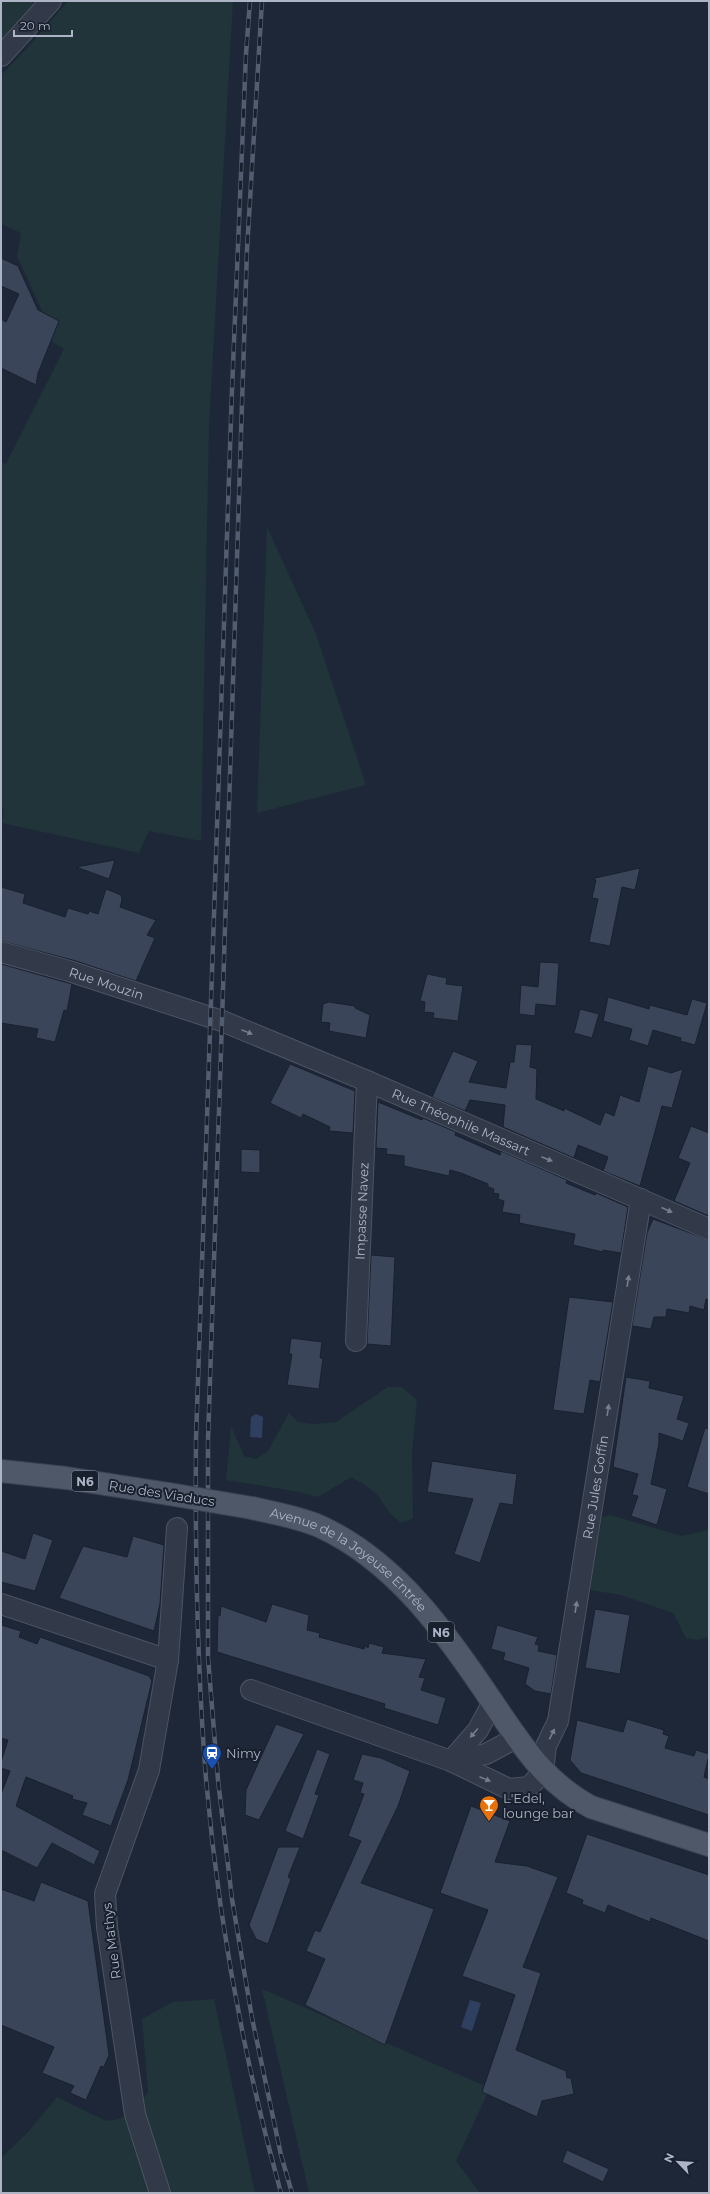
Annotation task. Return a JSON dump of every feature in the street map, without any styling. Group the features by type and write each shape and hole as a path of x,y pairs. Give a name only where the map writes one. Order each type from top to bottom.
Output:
{"main road":[{"name":"Rue des Viaducs","path":"1,1471 66,1478 252,1508"},
{"name":"Avenue de la Joyeuse Entrée","path":"252,1508 288,1516 318,1526 343,1538 383,1567 411,1595 437,1626 493,1702 516,1738 543,1772 574,1798 591,1807 709,1846"}],"street":[{"path":"1,56 51,1"},
{"name":"Rue Mouzin","path":"1,952 69,971 211,1017"},
{"name":"Rue Théophile Massart","path":"211,1017 367,1081 709,1229"},
{"name":"Impasse Navez","path":"356,1341 367,1081"},
{"name":"Rue Jules Goffin","path":"543,1772 546,1746 558,1721 641,1199"},
{"name":"Rue Mathys","path":"160,2193 134,2108 107,1927 105,1894 149,1770 168,1660 177,1528"},
{"path":"1,1604 168,1660"},
{"path":"251,1690 451,1761 509,1789 529,1787 543,1772"},
{"path":"451,1761 478,1730 493,1702"},
{"path":"451,1761 486,1754 516,1738"}],"green space":[{"path":"1,1 34,1 33,3 37,17 1,56"},
{"path":"68,1 233,1 209,424 201,841 149,831 139,853 2,823 4,809 1,808 1,462 6,464 64,349 52,342 53,335 17,256 21,233 1,224 1,75 29,46"},
{"path":"267,527 316,634 366,785 257,813"},
{"path":"388,1387 402,1387 417,1400 412,1454 413,1518 402,1523 389,1512 379,1497 364,1484 351,1477 318,1497 299,1492 226,1480 231,1426 244,1456 256,1459 268,1451 289,1413 298,1422 315,1424 336,1422"},
{"path":"610,1515 682,1536 709,1530 709,1636 698,1640 686,1638 673,1613 621,1595 590,1590 602,1517"},
{"path":"262,1989 490,2088 456,2161 480,2193 309,2193"},
{"path":"214,1999 255,2193 1,2193 1,2158 29,2131 57,2097 104,2120 110,2121 135,2114 148,2091 142,2019 173,2002"}],"water":[{"path":"256,1414 263,1417 262,1438 250,1437 251,1417"},
{"path":"470,2000 481,2003 472,2031 461,2027"}],"building":[{"path":"1,258 18,266 38,310 59,321 38,373 36,385 1,368 1,319 6,322 19,294 1,286"},
{"path":"115,860 109,879 76,867"},
{"path":"640,868 635,890 622,887 610,946 589,942 598,899 592,898 596,880 591,879"},
{"path":"1,887 25,894 23,903 65,917 68,908 88,914 89,911 98,914 106,889 121,895 122,900 120,907 156,920 147,935 155,938 136,981 76,961 1,941"},
{"path":"540,962 559,963 556,1006 536,1004 535,1016 519,1014 521,985 538,987"},
{"path":"1,964 72,984 67,1011 64,1010 55,1042 36,1038 38,1029 1,1023"},
{"path":"427,974 447,978 446,984 463,986 458,1021 433,1018 434,1013 424,1012 425,1002 420,1001"},
{"path":"608,997 649,1009 650,1005 687,1015 692,999 707,1003 695,1045 680,1041 681,1038 653,1030 648,1046 629,1040 632,1029 603,1021"},
{"path":"329,1002 355,1006 355,1008 370,1015 366,1038 329,1031 330,1023 321,1022 323,1004"},
{"path":"580,1009 599,1014 592,1038 574,1033"},
{"path":"516,1044 532,1045 530,1067 537,1069 536,1099 564,1111 564,1108 600,1125 605,1112 614,1116 620,1095 639,1102 648,1066 671,1073 683,1069 672,1108 662,1106 640,1186 603,1171 608,1157 578,1145 574,1158 503,1127 505,1105 470,1100 465,1111 432,1097 453,1051 478,1061 469,1082 506,1088 510,1062 514,1062"},
{"path":"290,1064 355,1091 353,1133 329,1131 330,1127 303,1114 301,1118 270,1103"},
{"path":"378,1102 422,1120 423,1118 456,1132 455,1135 500,1155 501,1151 567,1180 566,1183 595,1195 596,1193 628,1207 621,1253 603,1250 603,1252 573,1245 575,1234 519,1223 520,1215 502,1212 504,1201 498,1199 499,1194 493,1193 494,1189 488,1187 488,1184 461,1173 450,1170 449,1176 404,1166 404,1156 386,1154 387,1149 376,1148"},
{"path":"691,1126 709,1133 709,1216 674,1201 690,1163 678,1158"},
{"path":"241,1149 260,1150 260,1173 241,1172"},
{"path":"653,1219 709,1240 709,1300 706,1299 704,1310 690,1306 689,1313 667,1309 666,1317 654,1317 651,1329 632,1326 647,1233"},
{"path":"371,1255 395,1257 391,1346 367,1344"},
{"path":"569,1297 613,1302 600,1382 590,1380 584,1414 553,1410"},
{"path":"291,1338 322,1342 320,1358 323,1358 319,1389 287,1385 292,1354 289,1354"},
{"path":"626,1377 650,1381 649,1388 684,1396 677,1419 689,1423 683,1441 659,1433 659,1443 651,1484 667,1489 657,1525 631,1516 638,1496 632,1495 638,1474 613,1467"},
{"path":"705,1428 709,1429 709,1494 687,1487"},
{"path":"432,1461 517,1474 513,1505 500,1503 480,1563 454,1554 473,1499 427,1492"},
{"path":"33,1533 53,1540 35,1591 1,1582 1,1551 25,1559"},
{"path":"133,1536 164,1545 160,1604 154,1631 59,1598 83,1546 127,1557"},
{"path":"272,1604 309,1615 307,1630 320,1633 319,1637 364,1649 365,1646 368,1648 369,1643 384,1647 382,1653 426,1659 419,1677 425,1678 421,1690 446,1698 438,1725 384,1708 385,1704 217,1652 218,1615 220,1616 221,1606 266,1622"},
{"path":"595,1609 630,1615 620,1674 585,1668"},
{"path":"1,1625 21,1631 19,1637 37,1644 40,1637 149,1676 152,1681 128,1780 111,1826 82,1815 87,1803 72,1799 73,1796 26,1777 16,1806 100,1851 94,1865 52,1843 37,1868 1,1850 1,1794 10,1771 1,1768 1,1762 8,1740 1,1738"},
{"path":"497,1625 538,1637 535,1644 539,1645 538,1651 557,1655 551,1694 535,1691 525,1684 529,1668 503,1660 505,1653 491,1649"},
{"path":"627,1719 664,1730 663,1734 669,1736 665,1748 694,1756 696,1750 709,1754 704,1777 709,1779 709,1815 581,1773 570,1760 577,1720 623,1732"},
{"path":"276,1724 304,1734 259,1820 245,1815 246,1790"},
{"path":"317,1749 330,1754 315,1794 319,1795 303,1839 285,1831"},
{"path":"362,1754 381,1758 410,1771 398,1806 361,1883 434,1909 385,2045 305,2005 325,1959 306,1951 315,1930 320,1932 361,1841 348,1836 364,1794 360,1793 363,1783 353,1780"},
{"path":"471,1806 510,1821 495,1862 527,1866 558,1877 523,1967 541,1973 516,2050 566,2071 567,2078 571,2078 574,2094 542,2101 537,2117 482,2092 515,1995 462,1976 488,1910 440,1893"},
{"path":"587,1834 709,1875 709,1941 651,1918 650,1922 608,1905 605,1913 582,1904 583,1900 566,1893"},
{"path":"278,1847 300,1847 288,1877 291,1879 268,1944 256,1939 249,1925"},
{"path":"41,1882 88,1901 109,2055 104,2067 101,2066 86,2100 70,2093 74,2086 42,2073 54,2047 1,2025 1,1889 34,1901"},
{"path":"567,2150 609,2169 603,2182 562,2162"}],"railway":[{"path":"250,1 246,54 232,390 196,1439 196,1566 206,1779 211,1831 225,1936 255,2092 281,2193"},
{"path":"262,1 247,250 208,1440 208,1658 218,1780 232,1899 252,2018 281,2155 292,2193"}],"place":[{"name":"Nimy","path":"212,1770"},
{"name":"L'Edel, lounge bar","path":"489,1822"}]}
